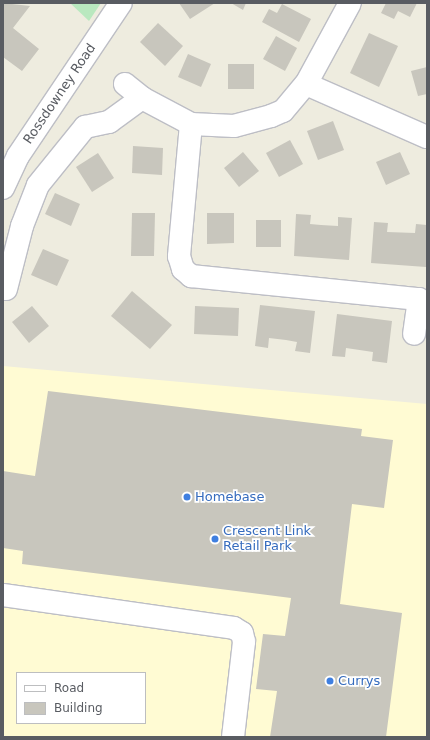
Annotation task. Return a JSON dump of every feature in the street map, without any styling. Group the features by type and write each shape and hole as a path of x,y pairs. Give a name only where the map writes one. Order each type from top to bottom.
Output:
{"street":[{"name":"Rossdowney Road","path":"3,188 11,152 121,3"},
{"path":"125,84 142,98 191,124 234,126 271,116 282,111 306,84 350,3"},
{"path":"306,84 427,137"},
{"path":"6,289 22,226 38,185 85,127 108,122 142,98"},
{"path":"191,124 179,256 183,269 192,276 419,299 414,334"},
{"path":"3,595 234,628 242,633 244,642 233,737"}],"shaded area":[{"name":"Crescent Link Retail Park","path":"3,366 427,404 427,737 3,737"}],"green space":[{"path":"70,3 101,3 89,21"}],"building":[{"path":"3,3 30,6 13,28 39,49 22,71 3,57"},
{"path":"179,3 215,3 190,19"},
{"path":"231,3 246,3 243,10"},
{"path":"386,3 417,3 410,17 398,11 394,19 381,13"},
{"path":"282,4 311,19 299,42 262,22 269,9 277,13"},
{"path":"158,23 183,46 165,66 140,42"},
{"path":"369,33 398,46 379,87 350,73"},
{"path":"276,36 297,48 285,71 263,59"},
{"path":"188,54 211,64 201,87 178,77"},
{"path":"228,64 254,64 254,89 228,89"},
{"path":"427,67 427,94 418,96 411,71"},
{"path":"333,121 344,150 318,160 307,131"},
{"path":"290,140 303,164 279,177 266,153"},
{"path":"133,146 163,148 162,175 132,173"},
{"path":"243,152 259,171 239,187 224,168"},
{"path":"400,152 410,174 386,185 376,162"},
{"path":"98,153 114,178 92,192 76,167"},
{"path":"55,193 80,204 71,226 45,214"},
{"path":"132,213 155,213 154,256 131,256"},
{"path":"207,213 234,213 234,243 207,244"},
{"path":"296,214 311,215 310,224 321,225 338,226 338,217 352,218 349,260 294,256"},
{"path":"256,220 281,220 281,247 256,247"},
{"path":"374,222 388,223 387,232 415,233 416,224 427,225 426,267 371,263"},
{"path":"43,249 69,260 57,286 31,275"},
{"path":"132,291 172,325 150,349 111,316"},
{"path":"260,305 315,311 310,353 295,351 297,342 286,340 269,338 268,348 255,346"},
{"path":"32,306 49,326 29,343 12,322"},
{"path":"195,306 239,308 238,336 194,334"},
{"path":"337,314 392,321 387,363 372,361 373,352 346,348 345,357 332,356"},
{"path":"48,391 362,429 361,436 393,440 384,508 352,504 340,604 402,613 386,737 270,737 277,691 256,689 263,634 285,636 291,598 22,564 23,551 3,548 3,471 35,476"}],"place":[{"name":"Homebase","path":"187,497"},
{"name":"Crescent Link Retail Park","path":"215,539"},
{"name":"Currys","path":"330,681"}]}
